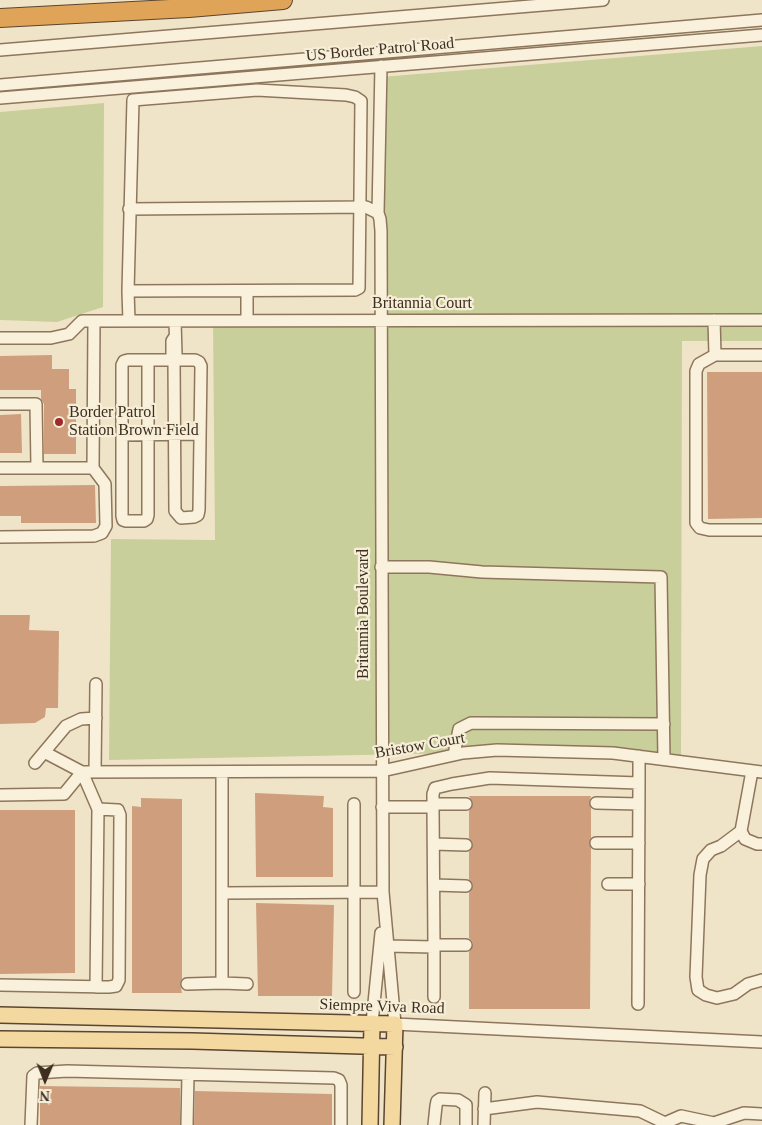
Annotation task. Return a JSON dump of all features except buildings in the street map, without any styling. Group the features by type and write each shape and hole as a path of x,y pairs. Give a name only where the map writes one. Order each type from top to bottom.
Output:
{"highway":[{"path":"0,18 189,8 283,0"}],"main road":[{"name":"Siempre Viva Road","path":"0,1014 395,1024"},
{"name":"Britannia Boulevard","path":"370,1125 372,1023"},
{"name":"Britannia Boulevard","path":"392,1125 395,1024"},
{"path":"0,1039 192,1041 395,1047"}],"street":[{"path":"0,50 603,0"},
{"path":"0,85 762,20"},
{"name":"US Border Patrol Road","path":"0,98 762,35"},
{"name":"Britannia Boulevard","path":"382,66 378,213 381,231 383,892 395,1024"},
{"path":"128,291 355,290 359,288 361,101 346,95 257,90 133,100 129,209 128,291 129,321"},
{"path":"129,209 366,207 378,213"},
{"path":"247,291 247,321"},
{"path":"714,320 715,355"},
{"name":"Britannia Court","path":"0,338 51,338 69,334 82,321 762,320"},
{"path":"0,537 94,536 102,533 106,526 105,484 93,468 94,321"},
{"path":"148,360 148,515 144,521 123,520 122,365 124,361 128,360 148,360 174,360 195,360 200,362 199,510 198,515 194,517 181,518 176,510 174,360 172,355 175,321"},
{"path":"762,355 715,355 699,364 696,371 696,523 700,528 709,530 762,530"},
{"path":"0,404 36,404 37,468"},
{"path":"122,435 200,434"},
{"path":"0,468 93,468"},
{"path":"381,567 429,567 482,572 661,577 664,759"},
{"path":"95,772 96,684"},
{"path":"35,763 66,726 81,719 96,718"},
{"path":"454,755 459,729 471,724 664,724"},
{"name":"Bristow Court","path":"82,772 382,771 454,755 497,750 613,753 757,771"},
{"path":"44,752 82,772 98,809 96,987"},
{"path":"638,1004 639,756"},
{"path":"757,771 741,831 721,846 711,850 703,859 700,875 696,977 698,990 706,996 717,998 734,994 748,984 762,980"},
{"path":"0,795 64,794 82,772"},
{"path":"222,772 222,984"},
{"path":"434,998 433,794 436,788 490,778 639,783"},
{"path":"596,803 639,804"},
{"path":"354,804 354,992"},
{"path":"382,806 466,804"},
{"path":"0,985 96,987 116,986 120,980 120,815 118,810 98,809"},
{"path":"741,831 745,838 757,844 762,844"},
{"path":"596,844 639,843"},
{"path":"434,844 466,845"},
{"path":"608,884 638,884"},
{"path":"434,885 466,886"},
{"path":"222,893 383,892"},
{"name":"Britannia Boulevard","path":"372,1023 384,906"},
{"path":"387,946 466,946"},
{"path":"187,984 247,984"},
{"name":"Siempre Viva Road","path":"395,1024 762,1042"},
{"path":"31,1125 33,1076 37,1073 67,1071 334,1078 339,1080 341,1085 341,1125"},
{"path":"187,1125 188,1074"},
{"path":"484,1125 485,1093"},
{"path":"434,1125 437,1101 440,1099 458,1100 466,1105 466,1125"},
{"path":"484,1109 537,1102 640,1111 666,1122 681,1116 714,1123 744,1113 762,1114"}],"green space":[{"path":"762,46 762,341 682,341 681,761 613,753 463,753 109,760 111,539 215,540 213,321 381,320 381,77"},
{"path":"104,103 103,307 57,322 0,320 0,112"}],"place":[{"name":"Border Patrol Station Brown Field","path":"59,422"}]}
